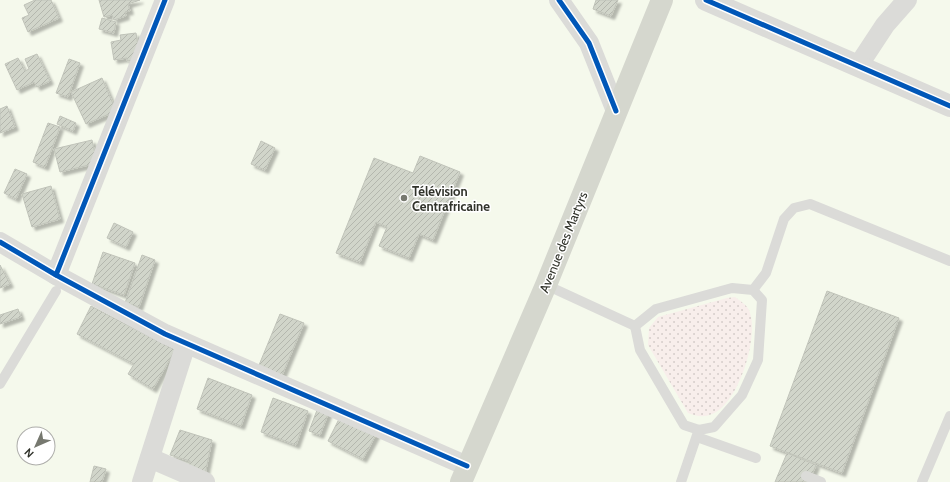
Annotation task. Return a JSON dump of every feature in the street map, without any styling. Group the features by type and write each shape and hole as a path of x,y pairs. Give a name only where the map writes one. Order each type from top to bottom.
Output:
{"main road":[{"name":"Avenue des Martyrs","path":"464,474 546,285 662,0"}],"street":[{"path":"56,283 165,0"},
{"path":"559,0 589,44 616,111"},
{"path":"706,0 950,106"},
{"path":"858,66 885,25 907,0"},
{"path":"0,242 56,283 464,474"},
{"path":"142,482 186,344"},
{"path":"150,458 205,482"}],"lane":[{"path":"753,290 766,273 784,219 794,208 810,204 950,260"},
{"path":"0,384 56,283"},
{"path":"546,285 635,326"},
{"path":"635,326 656,309 732,288 753,290 762,300 758,360 742,395 714,427 698,434 681,482"},
{"path":"635,326 640,350 684,425 698,434 756,458"},
{"path":"922,482 950,416"},
{"path":"806,476 821,482"}],"shaded area":[{"path":"735,297 748,308 752,321 752,335 745,368 731,397 722,408 706,416 688,413 648,345 649,328 658,317"}],"building":[{"path":"35,0 51,0 59,18 28,32 22,18 29,15 24,5"},
{"path":"99,0 140,0 128,4 130,11 125,12 126,16 114,20 112,15 104,17"},
{"path":"596,0 618,0 611,16 593,9"},
{"path":"102,18 116,22 114,33 99,29"},
{"path":"136,33 140,59 127,61 127,58 114,60 111,42 121,40 120,35"},
{"path":"37,54 50,81 37,87 34,82 17,90 5,64 18,58 25,71 29,69 25,59"},
{"path":"69,59 80,63 68,97 56,93"},
{"path":"102,78 116,111 86,124 71,92"},
{"path":"7,106 15,127 0,133 0,109"},
{"path":"60,116 76,123 73,131 57,124"},
{"path":"48,123 60,127 45,167 33,162"},
{"path":"92,140 97,163 60,172 54,149"},
{"path":"261,141 275,148 265,170 251,164"},
{"name":"Télévision Centrafricaine","path":"420,156 460,172 433,240 419,234 409,258 379,246 387,227 376,222 360,262 336,253 374,158 413,173"},
{"path":"15,169 27,174 16,199 4,193"},
{"path":"51,186 60,219 32,227 22,194"},
{"path":"114,223 133,232 126,247 107,238"},
{"path":"103,252 135,263 124,295 92,284"},
{"path":"142,255 155,260 139,307 125,303"},
{"path":"0,265 10,284 0,288"},
{"path":"827,291 899,318 842,473 770,446"},
{"path":"91,306 175,350 153,389 128,374 134,364 77,334"},
{"path":"18,309 21,317 0,324 0,315"},
{"path":"280,314 304,323 280,380 257,370"},
{"path":"208,378 252,395 241,426 197,409"},
{"path":"273,398 308,411 296,445 261,432"},
{"path":"319,405 330,409 320,435 309,431"},
{"path":"342,413 378,431 363,459 328,441"},
{"path":"180,430 212,440 205,475 189,471 190,461 170,455"},
{"path":"787,453 816,465 809,482 775,482"},
{"path":"94,466 106,469 102,482 90,482"}],"cycle path":[{"path":"56,275 165,0"},
{"path":"559,0 589,43 616,111"},
{"path":"706,0 950,106"},
{"path":"0,242 56,275 165,334 467,466"}],"place":[{"name":"Télévision Centrafricaine","path":"404,198"}]}
